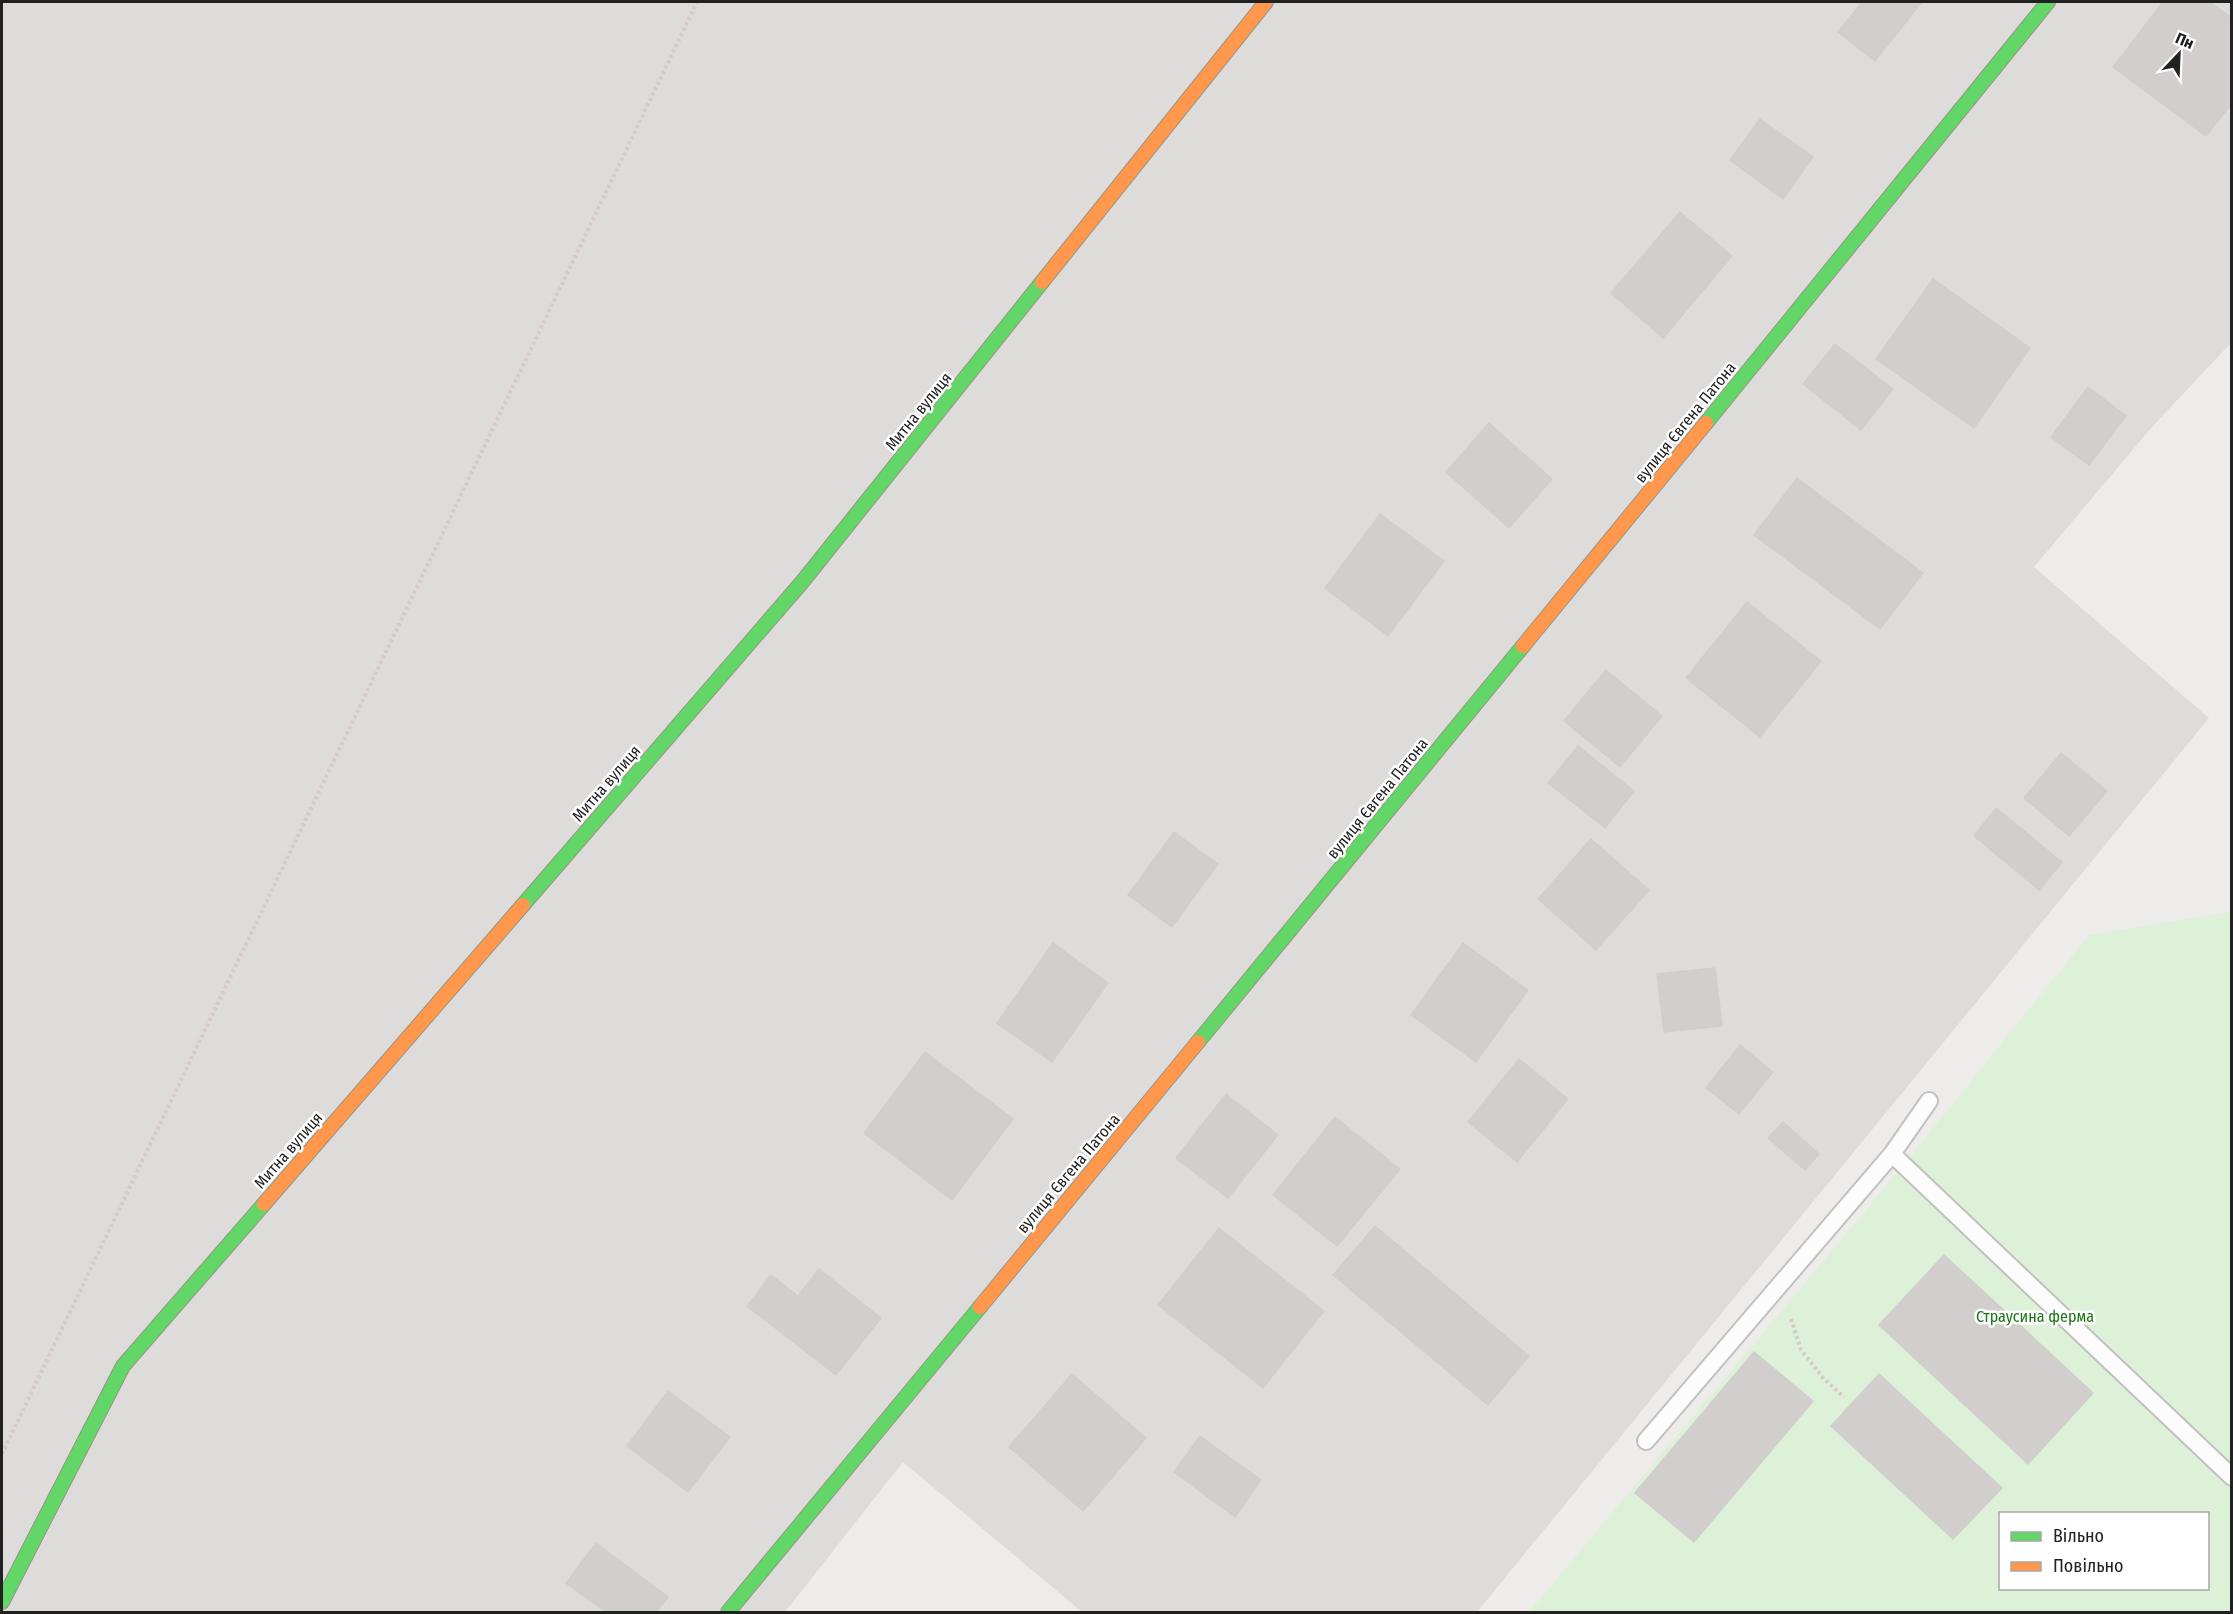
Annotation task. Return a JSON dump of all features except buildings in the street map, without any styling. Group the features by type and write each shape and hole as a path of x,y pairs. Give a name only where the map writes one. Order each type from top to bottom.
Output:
{"street":[{"name":"Митна вулиця","path":"2,1602 123,1366 804,581 1266,2"},
{"name":"вулиця Євгена Патона","path":"728,1612 2049,2"}],"lane":[{"path":"1646,1441 1892,1154 1929,1101"},
{"path":"1892,1154 2232,1477"}],"path":[{"path":"2,1454 697,2"},
{"path":"1786,1277 1790,1317 1801,1350 1824,1379 1845,1397"}],"shaded area":[{"path":"2,2 2231,2 2231,343 2152,427 2034,567 2209,718 1477,1612 1082,1612 903,1462 785,1612 2,1612"}],"green space":[{"name":"Страусина ферма","path":"2231,912 2231,1612 1529,1612 1882,1191 2089,935"}],"traffic: fast":[{"path":"1706,423 2048,2"},
{"path":"523,905 803,581 1042,282"},
{"path":"1198,1042 1523,646"},
{"path":"2,1602 123,1366 264,1204"},
{"path":"728,1612 980,1307"}],"traffic: slow":[{"path":"1042,282 1266,2"},
{"path":"1523,646 1706,423"},
{"path":"264,1204 523,905"},
{"path":"980,1307 1198,1042"}]}
